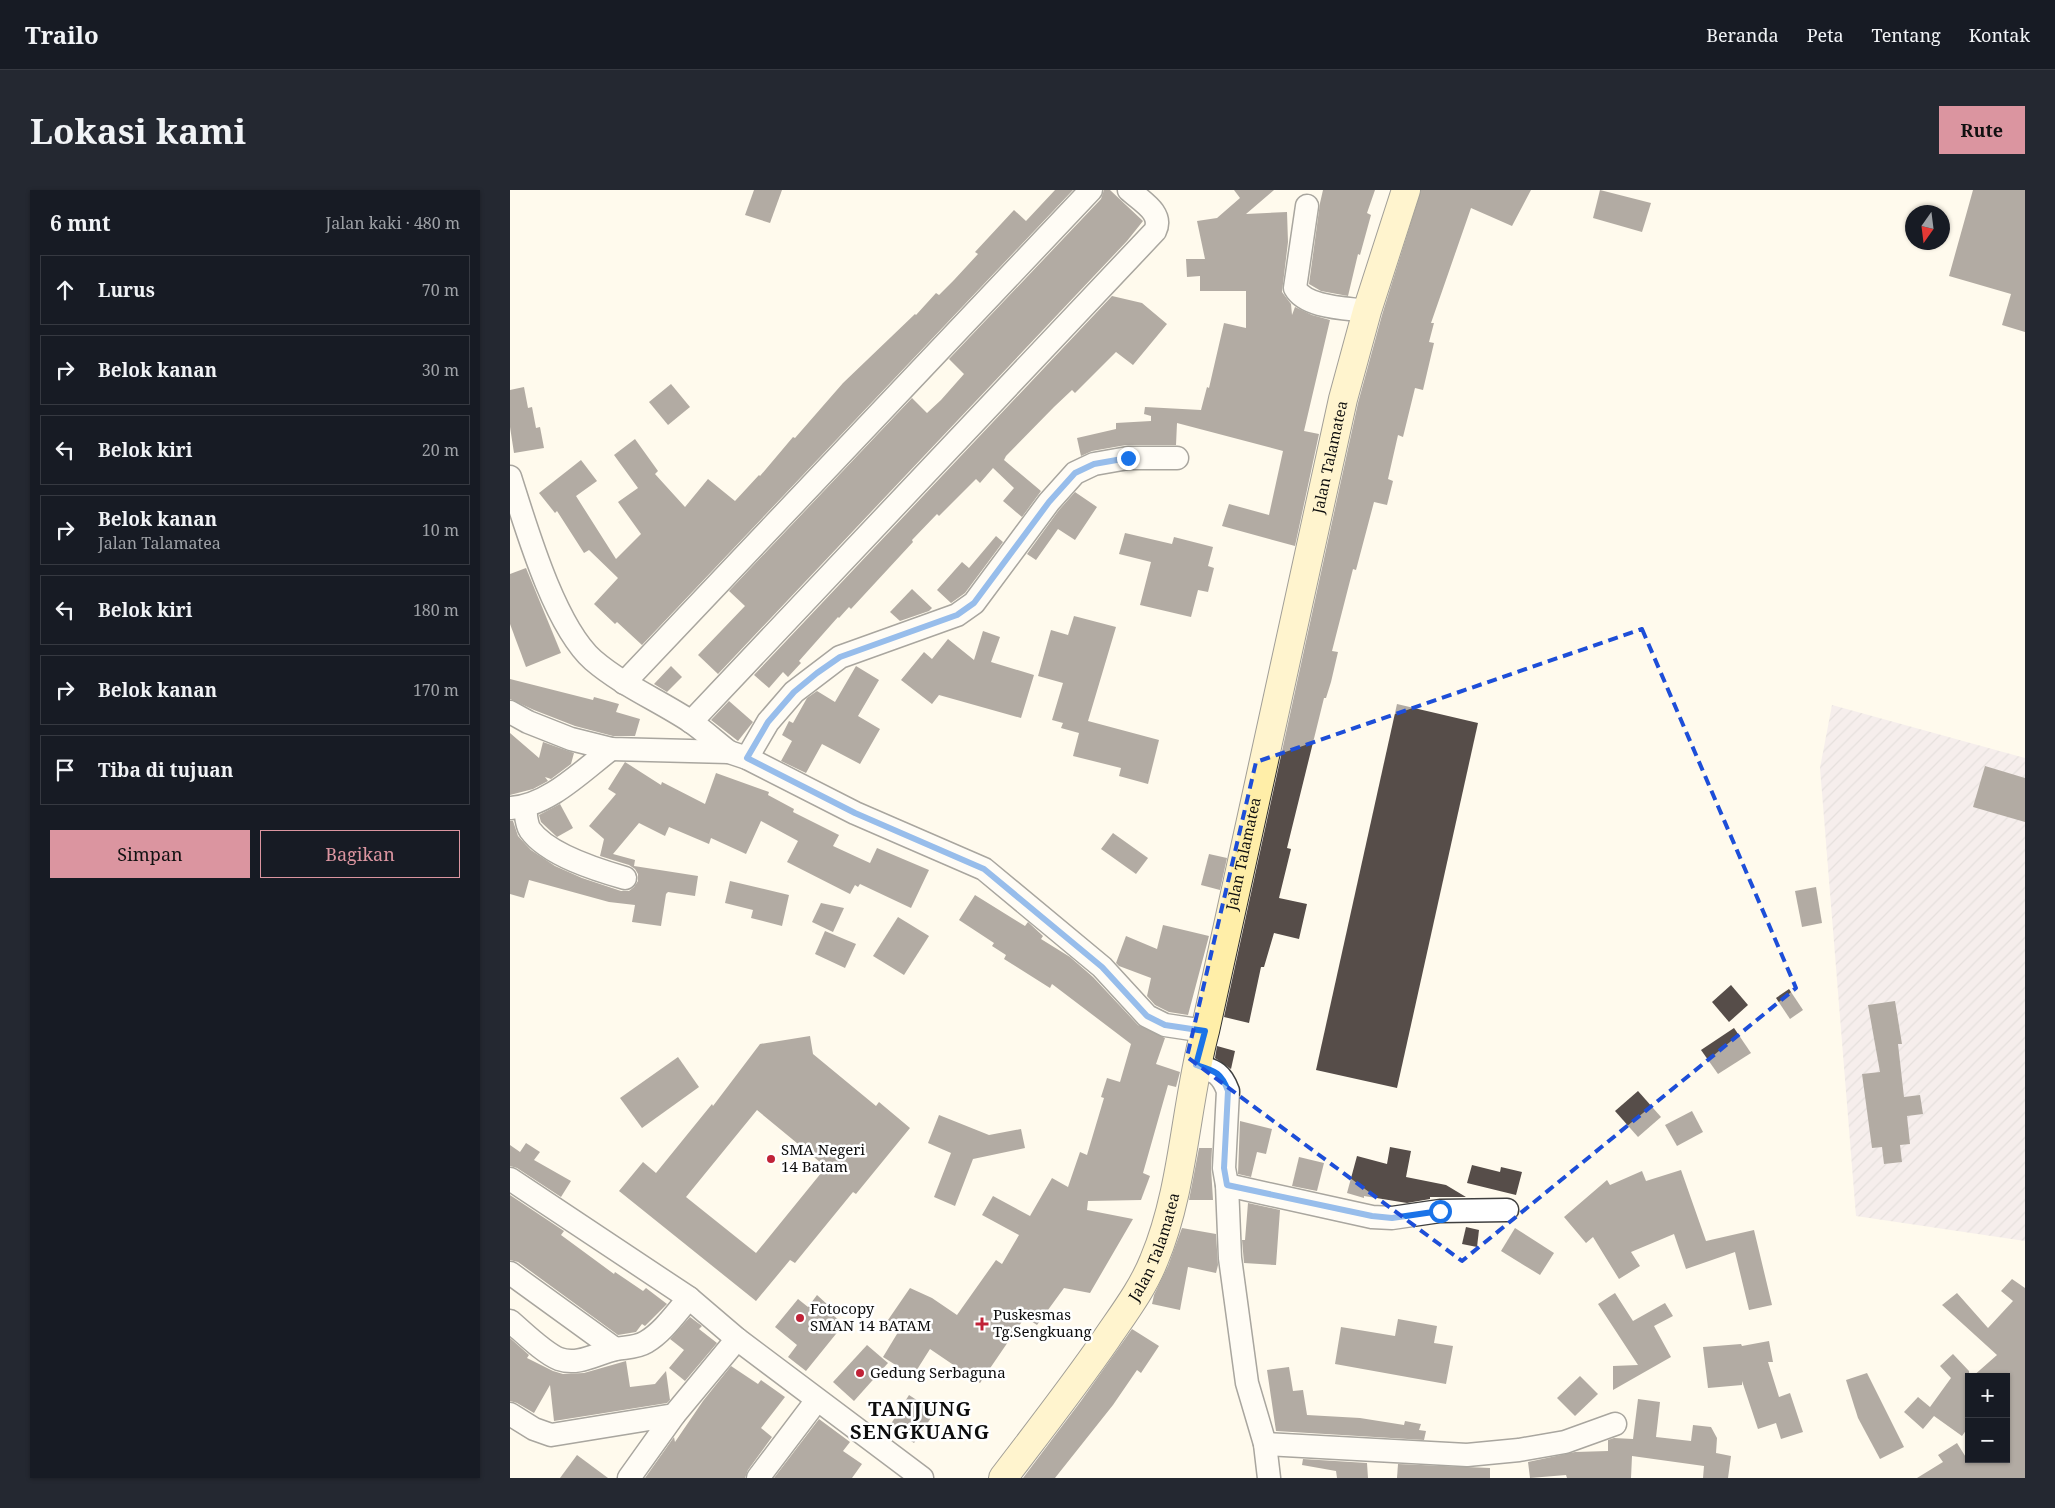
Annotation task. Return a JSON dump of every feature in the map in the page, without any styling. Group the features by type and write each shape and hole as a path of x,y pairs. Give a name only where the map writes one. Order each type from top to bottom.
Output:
{"street":[{"path":"624,683 1091,190"},
{"path":"690,722 1155,231 1158,225 1155,213 1129,190"},
{"name":"Jalan Talamatea","path":"1003,1478 1138,1293 1154,1261 1170,1214 1196,1065 1205,1031 1340,409 1367,311 1406,190"},
{"path":"1307,206 1295,288 1299,294 1312,302 1367,311"},
{"path":"738,755 794,692 840,657 957,615 974,603 1049,502 1075,473 1094,464 1128,458 1177,458"},
{"path":"510,476 528,531 558,609 574,638 592,659 624,683 690,722 738,755 855,813 984,869 1102,967 1147,1016 1165,1025 1205,1031"},
{"path":"510,712 528,722 571,739 611,748 738,755"},
{"path":"611,748 565,784 517,808 529,828 540,841 589,868 625,878"},
{"path":"1196,1065 1216,1072 1224,1081 1228,1091 1224,1168 1227,1185 1230,1258 1247,1384 1265,1444 1269,1478"},
{"path":"510,1179 689,1298 737,1339 922,1478"},
{"path":"1227,1185 1372,1216 1392,1218 1440,1211 1507,1210"},
{"path":"510,1273 616,1349"},
{"path":"510,1321 560,1359 580,1360 616,1349 632,1348 645,1342 659,1332 689,1298"},
{"path":"630,1478 674,1415 737,1339"},
{"path":"758,1478 817,1400"},
{"path":"510,1414 534,1430 551,1434 674,1415"},
{"path":"1265,1444 1468,1455 1519,1450 1565,1442 1615,1424"}],"highlighted area":[{"path":"1642,629 1796,988 1462,1261 1187,1057 1256,762"}],"shaded area":[{"path":"1832,705 2025,758 2025,1241 1856,1216 1820,768"}],"building":[{"path":"754,190 782,190 770,223 745,215"},
{"path":"1055,190 1073,190 642,645 617,622 615,624 594,604 618,578 589,550 584,553 557,511 555,513 539,493 581,460 597,481 576,496 616,559 641,534 618,502 638,488 614,455 635,439 658,471 655,474 685,507 708,479 735,501 760,476 793,437 795,438 843,383 916,315 936,293 939,295 954,280 978,254 975,252 1014,210 1026,221"},
{"path":"1104,190 1110,190 1143,221 1127,241 718,674 698,655 745,606 729,591 912,398 927,413 941,400 964,374 949,359 1101,199"},
{"path":"1234,190 1274,190 1246,214 1287,212 1288,242 1282,292 1291,304 1292,315 1295,307 1312,315 1330,320 1304,431 1319,434 1295,546 1222,526 1229,504 1269,515 1283,451 1177,423 1176,445 1126,445 1092,451 1081,456 1077,438 1116,429 1116,423 1151,421 1151,416 1144,414 1145,407 1201,410 1207,387 1209,388 1224,323 1246,328 1246,291 1200,291 1200,276 1187,277 1186,259 1205,259 1197,221 1217,218 1240,198"},
{"path":"1323,190 1375,190 1367,213 1371,215 1360,255 1358,254 1348,296 1321,291 1309,284"},
{"path":"1421,190 1531,190 1512,226 1471,208 1431,323 1434,323 1429,342 1434,343 1423,390 1415,388 1403,437 1398,435 1388,479 1393,481 1387,505 1374,502 1356,570 1353,569 1332,651 1338,652 1331,682 1326,698 1324,698 1287,848 1291,849 1279,898 1307,904 1299,939 1274,933 1264,967 1261,967 1249,1023 1224,1017 1358,403 1382,315"},
{"path":"1600,190 1651,203 1642,232 1593,218"},
{"path":"1973,190 2025,190 2025,332 2002,325 2011,294 1949,276"},
{"path":"1112,296 1142,303 1167,324 1133,365 1116,352 1075,393 1072,390 1054,407 1006,456 1004,460 1041,491 1022,517 1003,501 1014,488 993,468 980,483 976,479 939,516 937,514 851,609 849,607 838,617 799,661 801,663 788,677 783,672 769,688 754,675"},
{"path":"671,384 690,407 668,425 649,402"},
{"path":"524,387 528,408 532,407 536,428 540,427 544,448 514,453 510,427 510,390"},
{"path":"1075,492 1097,507 1075,540 1058,529 1036,560 1027,554 1059,510"},
{"path":"1125,533 1172,544 1174,537 1213,547 1208,566 1214,568 1208,592 1198,590 1191,617 1140,605 1151,562 1119,554"},
{"path":"996,536 1003,542 965,593 951,603 937,590 962,562 969,568"},
{"path":"526,568 561,653 526,667 510,624 510,574"},
{"path":"912,589 932,608 929,611 900,621 890,612"},
{"path":"1074,616 1116,627 1088,721 1159,740 1148,784 1119,776 1121,768 1073,756 1079,733 1061,728 1063,723 1052,720 1063,683 1038,676 1051,630 1068,635"},
{"path":"983,631 1000,637 991,662 1034,675 1021,718 939,695 932,704 901,680 924,652 932,659 948,639 974,660"},
{"path":"671,666 682,677 667,692 654,684"},
{"path":"856,666 879,680 858,716 880,729 860,764 822,744 806,773 781,761 792,741 782,735 789,721 793,723 807,698 817,691 835,702"},
{"path":"510,679 593,700 594,697 619,704 616,712 640,719 635,736 613,736 575,726 534,710 510,699"},
{"path":"729,701 753,722 738,741 711,720"},
{"path":"1397,704 1478,723 1397,1088 1316,1070"},
{"path":"510,733 539,758 543,742 574,753 571,764 551,779 545,777 548,781 533,789 510,795"},
{"path":"625,762 661,785 662,782 705,804 716,773 769,792 768,795 794,809 793,812 839,835 833,846 870,863 877,848 929,870 911,908 860,884 858,887 855,885 850,894 787,862 798,841 761,821 746,854 711,838 709,844 669,827 665,836 639,823 613,854 635,860 634,866 698,876 695,896 668,892 666,894 661,926 632,922 635,905 609,902 529,880 524,898 510,894 510,821 513,821 518,836 531,850 555,866 582,878 621,891 629,891 634,887 638,881 638,874 635,869 629,865 600,856 604,839 589,826 616,794 608,789"},
{"path":"1985,766 2025,778 2025,822 1973,807"},
{"path":"560,804 573,828 557,837 541,822 539,815"},
{"path":"1113,833 1148,858 1136,874 1101,849"},
{"path":"1209,854 1227,858 1220,890 1201,885"},
{"path":"730,881 789,895 782,926 751,918 753,910 725,903"},
{"path":"1816,887 1822,923 1802,927 1795,891"},
{"path":"975,895 1025,926 1028,922 1043,936 1041,939 1070,957 1093,977 1138,1025 1165,1038 1156,1064 1180,1072 1176,1087 1168,1085 1143,1173 1150,1176 1141,1200 1088,1201 1087,1210 1133,1219 1090,1293 1064,1288 1037,1325 1025,1317 980,1383 930,1349 913,1376 883,1357 900,1329 888,1320 910,1288 932,1298 957,1315 996,1260 1002,1264 1019,1235 982,1215 993,1196 1030,1216 1052,1178 1068,1187 1080,1152 1087,1155 1104,1098 1101,1097 1107,1078 1120,1082 1131,1044 1052,984 1050,988 1004,959 1006,955 992,946 994,943 959,920"},
{"path":"821,903 844,908 833,932 812,922"},
{"path":"898,917 929,936 904,975 873,956"},
{"path":"1163,925 1209,936 1188,1015 1169,1012 1155,1005 1147,996 1151,978 1119,966 1116,963 1126,936 1157,949"},
{"path":"825,931 856,944 845,968 815,954"},
{"path":"1731,985 1748,1005 1729,1022 1712,1002"},
{"path":"1789,989 1803,1010 1790,1019 1776,998"},
{"path":"1895,1001 1902,1044 1898,1044 1904,1097 1920,1095 1923,1114 1907,1116 1910,1144 1900,1145 1902,1162 1884,1164 1882,1147 1872,1148 1862,1074 1880,1072 1868,1005"},
{"path":"1734,1028 1751,1053 1718,1074 1701,1050"},
{"path":"810,1036 813,1054 876,1106 879,1102 910,1128 856,1194 853,1192 795,1263 790,1260 756,1301 619,1191 643,1162 656,1173 712,1104 713,1106 760,1044","holes":["757,1110 826,1167 756,1253 686,1197"]},
{"path":"1217,1046 1235,1051 1231,1069 1215,1058"},
{"path":"678,1057 699,1087 642,1128 620,1098"},
{"path":"1638,1091 1661,1117 1638,1137 1615,1111"},
{"path":"1692,1111 1703,1132 1677,1146 1665,1125"},
{"path":"939,1115 989,1135 1021,1129 1025,1148 973,1159 955,1206 934,1197 951,1153 928,1143"},
{"path":"1240,1121 1272,1129 1266,1154 1257,1152 1251,1177 1238,1174"},
{"path":"526,1143 540,1152 534,1160 571,1181 561,1197 517,1168 510,1166 510,1145 520,1152"},
{"path":"1390,1147 1411,1151 1406,1177 1446,1185 1466,1197 1430,1197 1430,1199 1407,1203 1364,1196 1364,1198 1347,1193 1357,1156 1387,1164"},
{"path":"1199,1148 1212,1148 1213,1200 1189,1200"},
{"path":"1299,1157 1324,1163 1317,1191 1292,1186"},
{"path":"1472,1165 1500,1172 1501,1167 1522,1172 1516,1195 1467,1183"},
{"path":"1681,1170 1706,1241 1754,1230 1772,1305 1749,1310 1735,1252 1686,1269 1674,1234 1631,1252 1640,1266 1619,1279 1593,1237 1586,1243 1564,1217 1607,1180 1610,1185 1642,1171 1646,1181"},
{"path":"510,1195 564,1231 561,1235 614,1274 615,1272 643,1291 646,1288 667,1304 645,1326 642,1324 636,1332 618,1335 518,1262 510,1260"},
{"path":"1248,1203 1280,1210 1276,1265 1244,1263 1242,1240 1245,1240"},
{"path":"1466,1227 1479,1230 1477,1247 1462,1244"},
{"path":"1182,1228 1216,1234 1218,1265 1216,1273 1188,1267 1180,1310 1152,1304"},
{"path":"1515,1228 1554,1253 1540,1275 1501,1251"},
{"path":"2012,1279 2025,1288 2025,1478 1917,1478 1943,1462 1938,1455 1957,1443 1965,1456 1965,1463 2010,1463 2010,1373 1977,1373 1997,1355 1942,1305 1957,1293 1988,1328 2013,1301 2001,1291"},
{"path":"1615,1293 1633,1321 1665,1303 1673,1316 1654,1326 1671,1357 1613,1390 1613,1366 1638,1365 1598,1304"},
{"path":"817,1295 828,1305 825,1309 844,1324 806,1371 788,1357 797,1345 775,1327 798,1299 808,1307"},
{"path":"690,1317 702,1326 699,1329 717,1343 685,1381 669,1368 684,1350 670,1339"},
{"path":"1398,1319 1437,1326 1434,1343 1453,1346 1446,1384 1335,1364 1341,1327 1395,1336"},
{"path":"1132,1329 1159,1346 1141,1373 1137,1370 1113,1405 1055,1478 1023,1478 1081,1401"},
{"path":"510,1338 529,1355 527,1358 563,1374 584,1373 626,1361 630,1387 655,1384 666,1371 670,1400 667,1403 554,1421 550,1385 534,1413 510,1401"},
{"path":"1769,1341 1773,1362 1768,1362 1779,1397 1790,1393 1803,1432 1781,1439 1776,1423 1758,1429 1742,1381 1742,1385 1708,1388 1703,1347 1741,1344 1742,1346"},
{"name":"Gedung Serbaguna","path":"867,1345 888,1363 854,1401 833,1382"},
{"path":"1953,1354 1969,1371 1969,1373 1965,1373 1965,1432 1962,1436 1934,1416 1923,1429 1904,1412 1918,1397 1930,1407 1951,1378 1940,1366"},
{"path":"731,1366 758,1384 761,1380 785,1397 761,1428 772,1437 748,1470 745,1478 645,1478 674,1437 675,1442 703,1401"},
{"path":"1289,1367 1293,1391 1303,1390 1307,1415 1360,1418 1404,1425 1405,1421 1421,1424 1419,1430 1426,1431 1424,1440 1276,1431 1267,1370"},
{"path":"1867,1373 1904,1447 1880,1459 1858,1418 1846,1380"},
{"path":"1580,1376 1598,1394 1575,1416 1557,1398"},
{"path":"909,1395 935,1412 914,1443 889,1427"},
{"path":"1638,1399 1660,1402 1656,1437 1691,1441 1693,1425 1711,1427 1717,1438 1716,1453 1731,1456 1728,1478 1703,1478 1704,1466 1632,1456 1631,1478 1567,1478 1566,1475 1530,1478 1528,1462 1575,1452 1608,1451 1608,1440 1614,1438 1633,1439"},
{"path":"819,1419 850,1442 843,1451 862,1464 852,1478 774,1478"},
{"path":"577,1455 608,1478 560,1478"},
{"path":"1303,1459 1367,1463 1368,1478 1337,1478 1336,1471 1302,1465"},
{"path":"1398,1464 1490,1468 1490,1478 1397,1478"}],"place":[{"name":"SMA Negeri 14 Batam","path":"771,1159"},
{"name":"Fotocopy SMAN 14 BATAM","path":"800,1318"},
{"name":"Puskesmas Tg.Sengkuang","path":"982,1324"},
{"name":"Gedung Serbaguna","path":"860,1373"}],"district":[{"name":"TANJUNG SENGKUANG","path":"920,1420"}],"route":[{"path":"1128,458 1094,464 1075,473 1049,502 974,603 957,615 840,657 817,673 794,692 768,722 747,758 855,813 984,869 1102,967 1147,1016 1165,1025 1205,1031 1196,1065 1216,1072 1224,1081 1228,1091 1224,1168 1227,1185 1286,1196 1372,1216 1392,1218 1440,1211"}]}
